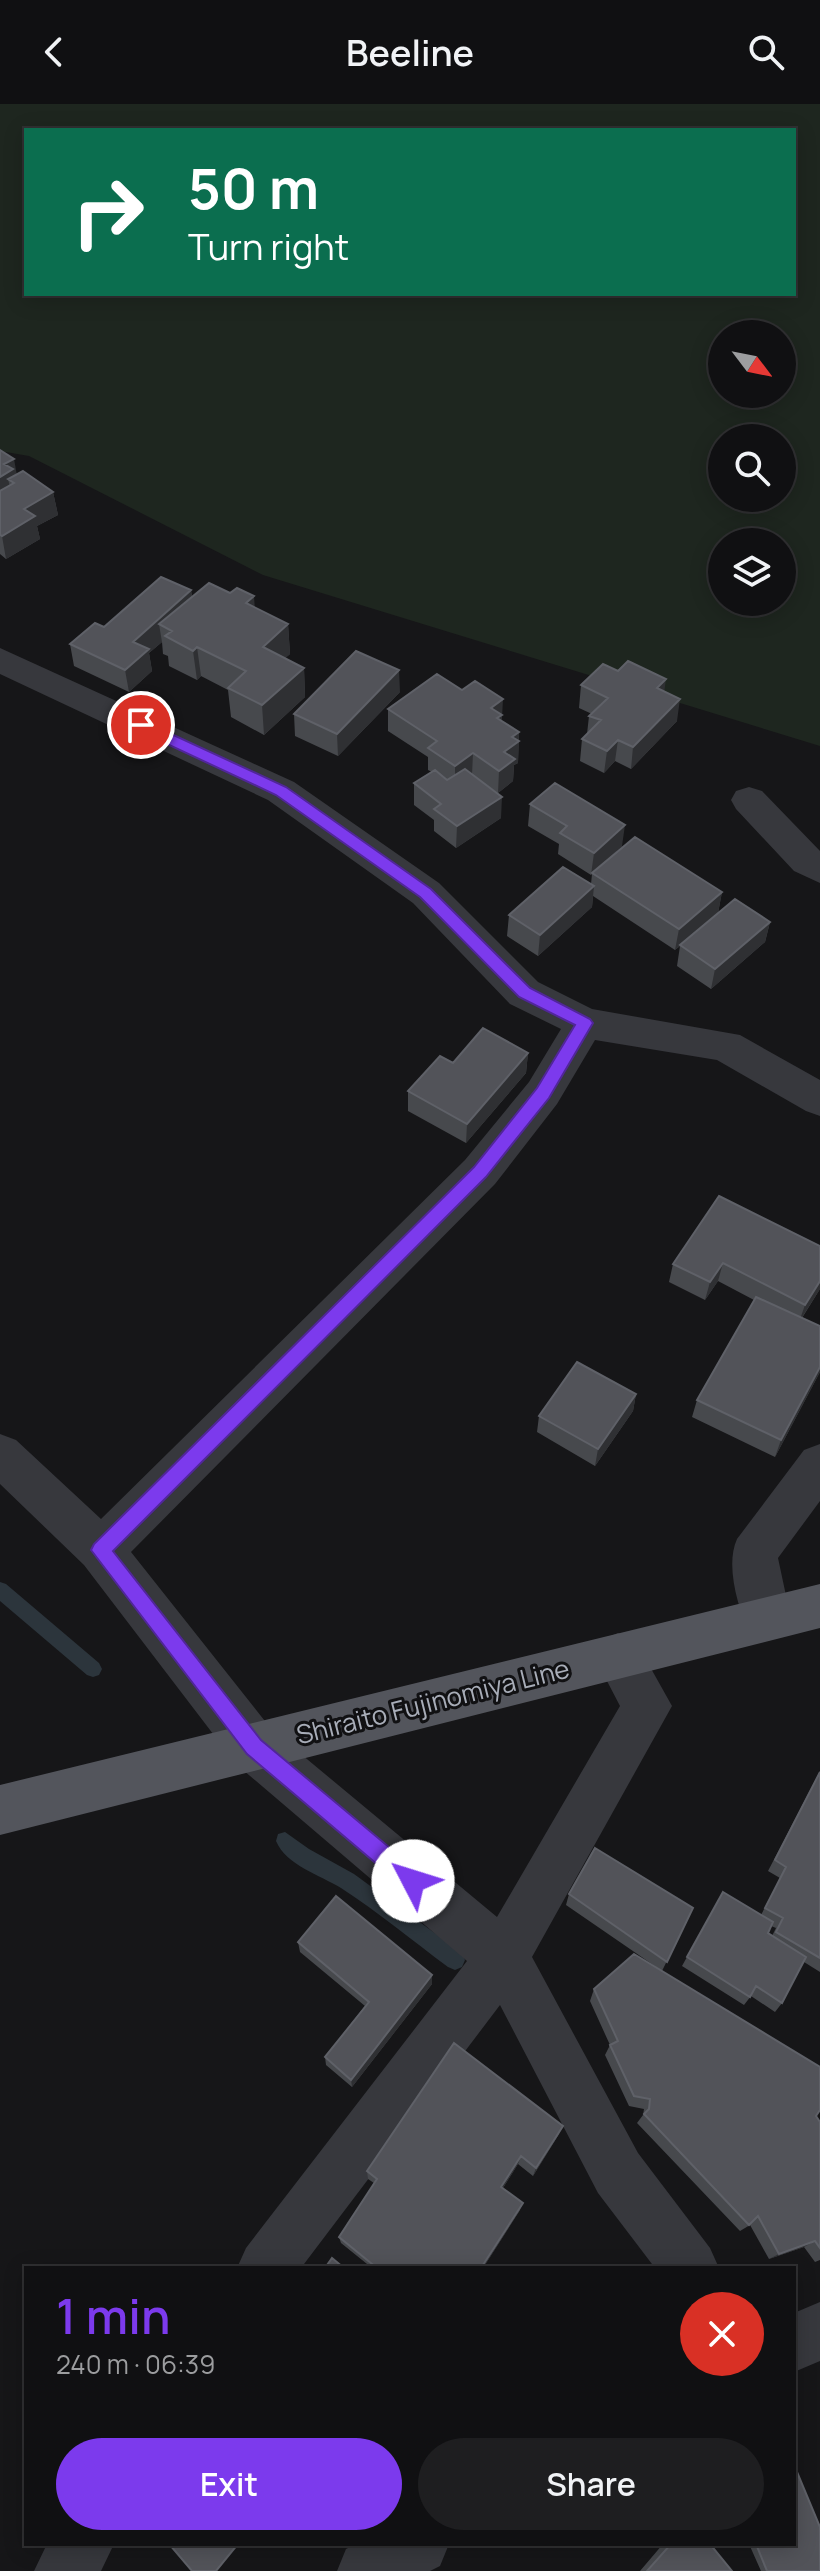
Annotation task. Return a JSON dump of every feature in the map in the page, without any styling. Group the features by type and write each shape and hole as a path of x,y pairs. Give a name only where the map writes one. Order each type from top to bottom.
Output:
{"main road":[{"name":"Shiraito Fujinomiya Line","path":"0,1810 820,1606"}],"street":[{"path":"0,660 281,791 426,893 524,993 585,1023 726,1046 820,1100"},
{"path":"749,800 807,861 820,869"},
{"path":"101,1550 480,1172 543,1093 585,1023"},
{"path":"0,1454 101,1550 254,1747 503,1957 618,2173 688,2266"},
{"path":"767,1619 754,1554 820,1464"},
{"path":"268,2266 503,1957 647,1706 618,1656"},
{"path":"796,2342 820,2331"},
{"path":"65,2571 82,2546"},
{"path":"368,2571 414,2546"}],"shaded area":[{"path":"0,104 820,104 820,746 263,575 29,456 0,451"}],"building":[{"path":"0,450 14,459 4,464 13,469 0,477"},
{"path":"23,471 53,492 24,509 35,516 2,536 0,491 14,483 8,479"},
{"path":"161,577 191,590 133,642 149,649 125,670 70,644 95,623 104,627"},
{"path":"209,583 230,593 237,588 254,596 246,603 288,624 263,647 304,668 262,705 228,688 246,671 197,647 193,651 165,636 172,631 159,624"},
{"path":"356,651 399,670 337,734 294,714"},
{"path":"628,661 666,679 657,688 680,699 633,747 618,740 607,751 582,739 601,720 589,716 608,698 581,685 603,664 618,671"},
{"path":"437,674 462,690 475,681 503,699 491,708 502,715 497,718 519,732 512,737 519,741 504,752 515,759 499,771 473,753 455,766 428,748 437,741 388,709"},
{"path":"465,769 502,797 457,826 434,809 441,804 414,783 435,770 447,780"},
{"path":"555,783 625,825 594,853 560,833 567,826 530,804"},
{"path":"635,837 722,892 679,929 592,873"},
{"path":"563,867 594,886 540,935 509,915"},
{"path":"735,899 770,922 715,969 680,945"},
{"path":"483,1028 528,1053 467,1124 408,1091 440,1056 453,1063"},
{"path":"719,1196 820,1246 820,1281 805,1305 723,1263 710,1282 673,1264"},
{"path":"756,1297 820,1326 820,1367 781,1440 697,1400"},
{"path":"577,1362 636,1394 598,1449 539,1416"},
{"path":"820,1772 820,1958 776,1932 783,1918 765,1908 786,1867 775,1860"},
{"path":"595,1848 693,1908 667,1962 569,1894"},
{"path":"723,1892 773,1922 768,1933 806,1957 782,2003 756,1986 750,1997 687,1957"},
{"path":"336,1896 432,1975 351,2080 325,2057 369,2002 298,1942"},
{"path":"634,1954 820,2067 820,2110 816,2116 820,2122 820,2248 815,2241 779,2254 758,2216 749,2225 644,2114 649,2109 650,2099 634,2096 610,2045 618,2041 594,1989"},
{"path":"454,2043 563,2126 536,2168 521,2156 501,2187 523,2203 482,2266 375,2266 339,2237 377,2179 367,2171"},
{"path":"332,2258 342,2266 326,2266"},
{"path":"796,2473 820,2527 820,2571 767,2571 757,2546 796,2546"},
{"path":"171,2546 236,2546 216,2571 192,2571"},
{"path":"669,2546 712,2546 732,2571 647,2571"}],"waterway":[{"path":"0,1590 93,1669"},
{"path":"285,1841 302,1856 347,1881 455,1960"}],"route":[{"path":"141,725 281,791 426,893 524,993 585,1023 543,1093 480,1172 101,1550 254,1747 413,1881"}]}
